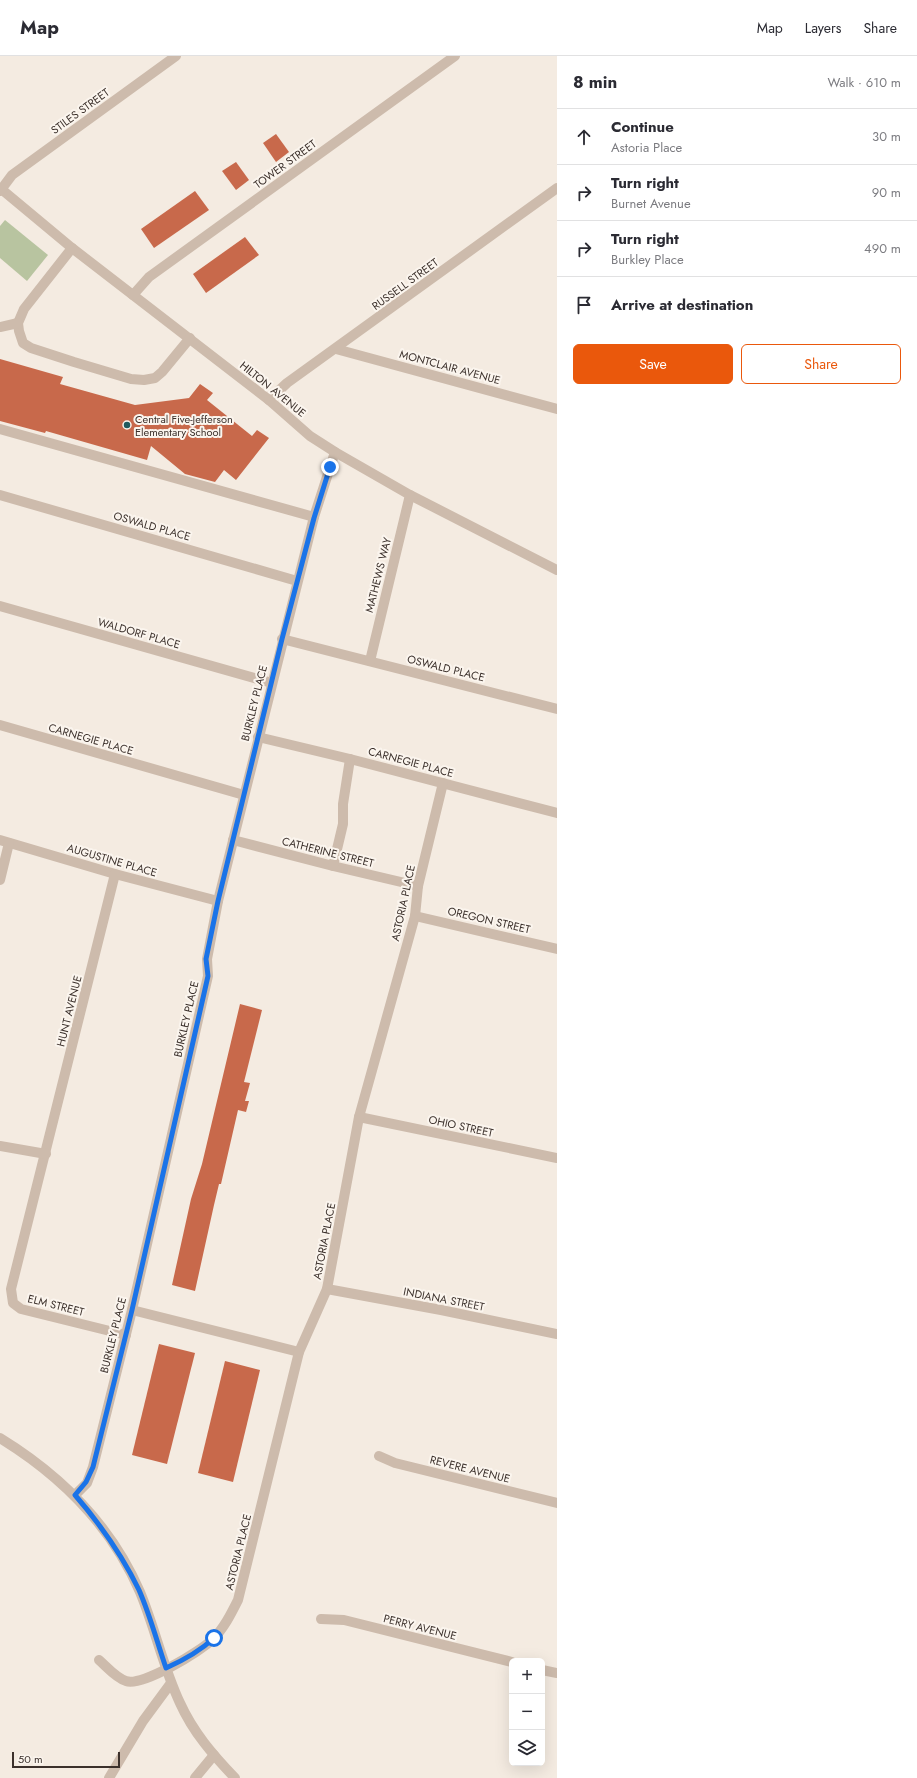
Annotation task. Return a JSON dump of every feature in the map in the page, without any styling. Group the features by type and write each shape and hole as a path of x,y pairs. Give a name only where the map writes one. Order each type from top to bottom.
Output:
{"street":[{"name":"STILES STREET","path":"0,189 12,175 176,56"},
{"name":"TOWER STREET","path":"133,295 148,277 455,56"},
{"name":"RUSSELL STREET","path":"269,400 287,383 557,188"},
{"name":"HILTON AVENUE","path":"0,189 72,248 269,400 310,436 410,495 557,570"},
{"path":"72,248 24,309 18,323 19,331 24,343 31,348 131,379 144,380 155,378 190,338"},
{"path":"0,327 18,323"},
{"name":"MONTCLAIR AVENUE","path":"336,349 557,409"},
{"path":"0,429 314,518"},
{"name":"BURKLEY PLACE","path":"75,1495 86,1482 93,1467 126,1335 208,976 206,959 218,901 282,639 314,518 335,452"},
{"name":"OSWALD PLACE","path":"0,494 298,581"},
{"name":"MATHEWS WAY","path":"370,662 410,495"},
{"name":"WALDORF PLACE","path":"0,606 272,683"},
{"name":"OSWALD PLACE","path":"282,639 557,709"},
{"name":"CARNEGIE PLACE","path":"0,725 244,795"},
{"name":"CARNEGIE PLACE","path":"258,737 350,759 557,813"},
{"path":"333,866 343,824 343,804 350,759"},
{"name":"ASTORIA PLACE","path":"99,1660 118,1676 130,1682 148,1678 189,1658 210,1642 225,1624 238,1600 298,1352 327,1289 359,1117 415,916 418,886 443,783"},
{"name":"CATHERINE STREET","path":"233,840 418,886"},
{"path":"0,880 5,841"},
{"name":"AUGUSTINE PLACE","path":"5,841 115,874 218,901"},
{"name":"HUNT AVENUE","path":"46,1154 115,874"},
{"name":"OREGON STREET","path":"415,916 557,949"},
{"name":"OHIO STREET","path":"359,1117 557,1158"},
{"path":"0,1146 46,1154"},
{"name":"ELM STREET","path":"46,1154 11,1289 14,1303 21,1309 126,1335"},
{"name":"INDIANA STREET","path":"327,1289 441,1310 557,1334"},
{"path":"132,1310 298,1352"},
{"path":"0,1438 45,1468 75,1495 103,1529 118,1551 134,1581 145,1607 166,1668 188,1719 205,1745 235,1778"},
{"name":"REVERE AVENUE","path":"378,1456 395,1463 557,1503"},
{"name":"PERRY AVENUE","path":"321,1619 344,1620 509,1661"},
{"path":"545,1671 557,1673"},
{"path":"109,1778 143,1721 172,1683"},
{"path":"195,1778 214,1755"}],"green space":[{"path":"5,220 48,255 27,281 0,258 0,226"}],"building":[{"path":"276,134 289,152 276,162 263,143"},
{"path":"236,162 249,180 236,190 222,171"},
{"path":"195,191 209,210 154,248 141,229"},
{"path":"245,237 259,255 206,293 193,274"},
{"name":"Central Five-Jefferson Elementary School","path":"0,359 63,377 60,384 135,405 189,398 200,384 213,393 207,400 252,436 257,430 269,438 236,480 224,470 215,482 185,474 151,446 147,460 46,431 45,433 0,421"},
{"path":"240,1004 262,1010 244,1082 250,1083 245,1101 249,1101 246,1112 238,1110 221,1184 219,1184 214,1205 195,1291 172,1285 191,1199 202,1164"},
{"path":"159,1344 195,1353 167,1464 132,1455"},
{"path":"225,1361 260,1370 233,1482 198,1473"}],"place":[{"name":"Central Five-Jefferson Elementary School","path":"127,425"}],"route":[{"path":"214,1638 202,1650 189,1658 166,1668 139,1591 118,1551 90,1512 75,1495 86,1482 93,1467 126,1335 208,976 206,959 218,901 282,639 314,518 330,467"}]}
